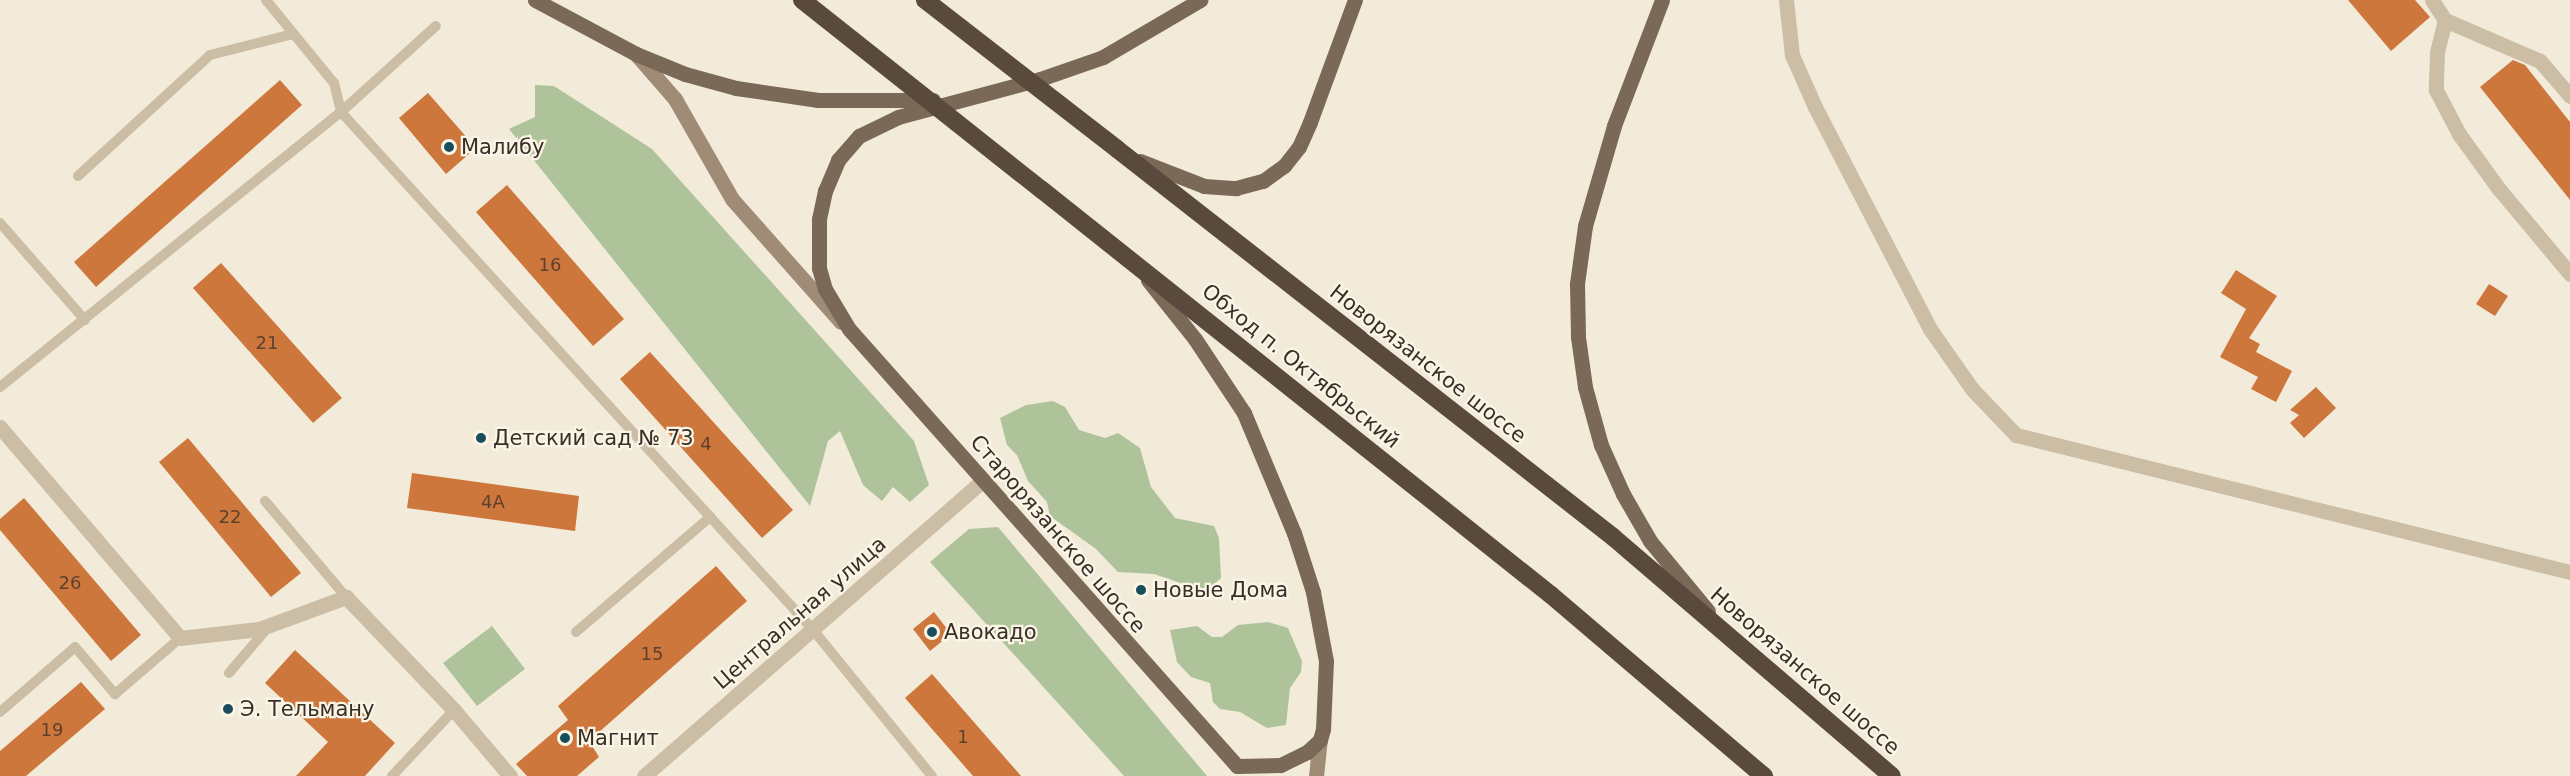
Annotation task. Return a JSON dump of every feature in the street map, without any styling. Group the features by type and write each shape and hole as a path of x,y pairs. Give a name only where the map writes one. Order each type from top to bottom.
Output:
{"highway":[{"name":"Обход п. Октябрьский","path":"802,0 1551,595 1764,776"},
{"name":"Новорязанское шоссе","path":"925,0 1613,537 1892,776"}],"main road":[{"path":"535,0 636,54 685,74 775,96 876,102 972,95 1040,79 1103,57 1200,0"},
{"path":"1116,149 1160,170 1204,186 1236,188 1263,181 1284,166 1299,147 1355,0"},
{"path":"1662,0 1614,126 1585,226 1577,284 1578,337 1585,387 1601,445 1623,494 1650,540 1726,632"},
{"path":"636,54 675,99 732,199 808,289 849,329"},
{"name":"Старорязанское шоссе","path":"972,95 877,126 859,136 838,160 825,192 817,247 825,289 849,329 1241,771"},
{"path":"1132,262 1195,339 1244,413 1294,533 1313,592 1326,661 1327,705 1316,776"},
{"path":"1241,771 1280,765 1295,760 1320,740"}],"street":[{"path":"1786,0 1792,55 1815,107 1930,329 1972,389 2016,435 2570,572"},
{"path":"2432,0 2445,20 2540,61 2570,96"},
{"path":"2445,20 2437,53 2436,90 2459,134 2499,189 2570,274"},
{"path":"0,427 180,638 271,624 346,597 454,710 510,776"},
{"name":"Центральная улица","path":"644,776 814,631 983,480"}],"lane":[{"path":"266,0 334,83 341,112 814,631 932,776"},
{"path":"0,387 341,112 436,26"},
{"path":"78,176 210,55 293,34"},
{"path":"0,223 85,320"},
{"path":"266,501 346,597"},
{"path":"576,632 710,517"},
{"path":"229,673 271,624"},
{"path":"0,712 75,646 115,694 180,638"},
{"path":"392,776 454,710"}],"green space":[{"path":"535,85 554,86 652,149 914,441 929,485 910,502 893,487 882,501 863,485 840,431 828,441 810,506 509,129 535,117"},
{"path":"1053,401 1065,407 1079,430 1105,438 1118,433 1140,448 1151,487 1175,518 1214,526 1219,538 1221,578 1211,587 1198,589 1154,574 1118,572 1096,549 1050,516 1047,502 1028,481 1017,455 1007,445 1000,418 1026,405"},
{"path":"998,527 1207,776 1124,776 930,562 969,529"},
{"path":"1268,622 1288,628 1302,661 1301,672 1290,688 1286,725 1267,728 1240,712 1220,709 1213,702 1210,683 1191,677 1177,662 1170,630 1197,626 1212,637 1222,637 1238,625"},
{"path":"492,626 525,669 477,706 443,663"}],"building":[{"path":"2348,0 2415,0 2430,17 2391,51"},
{"path":"2513,60 2525,65 2570,122 2570,200 2480,87"},
{"path":"280,80 302,105 96,287 74,262"},
{"path":"428,93 476,148 446,174 399,118"},
{"path":"507,185 624,319 593,346 476,212"},
{"path":"221,263 342,398 313,423 193,288"},
{"path":"2236,270 2277,296 2249,338 2260,344 2256,352 2292,371 2276,402 2251,389 2258,377 2220,357 2246,309 2221,293"},
{"path":"2489,284 2508,296 2495,316 2476,304"},
{"path":"650,352 793,510 762,538 620,379"},
{"path":"2316,387 2336,408 2304,438 2290,423 2299,415 2290,410"},
{"path":"188,438 301,573 271,597 159,462"},
{"path":"412,473 579,496 575,531 407,508"},
{"path":"24,498 141,635 111,661 0,530 0,519"},
{"path":"716,566 747,601 589,741 599,757 577,776 527,776 516,764 568,720 558,706"},
{"path":"934,612 951,634 930,651 913,629"},
{"path":"295,650 395,743 365,776 296,776 328,742 265,683"},
{"path":"932,674 1021,776 973,776 905,698"},
{"path":"81,682 105,709 26,776 0,776 0,751"}],"place":[{"name":"Малибу","path":"449,147"},
{"name":"Детский сад № 73","path":"481,438"},
{"name":"Новые Дома","path":"1141,590"},
{"name":"Авокадо","path":"932,632"},
{"name":"Э. Тельману","path":"228,709"},
{"name":"Магнит","path":"565,738"}]}
